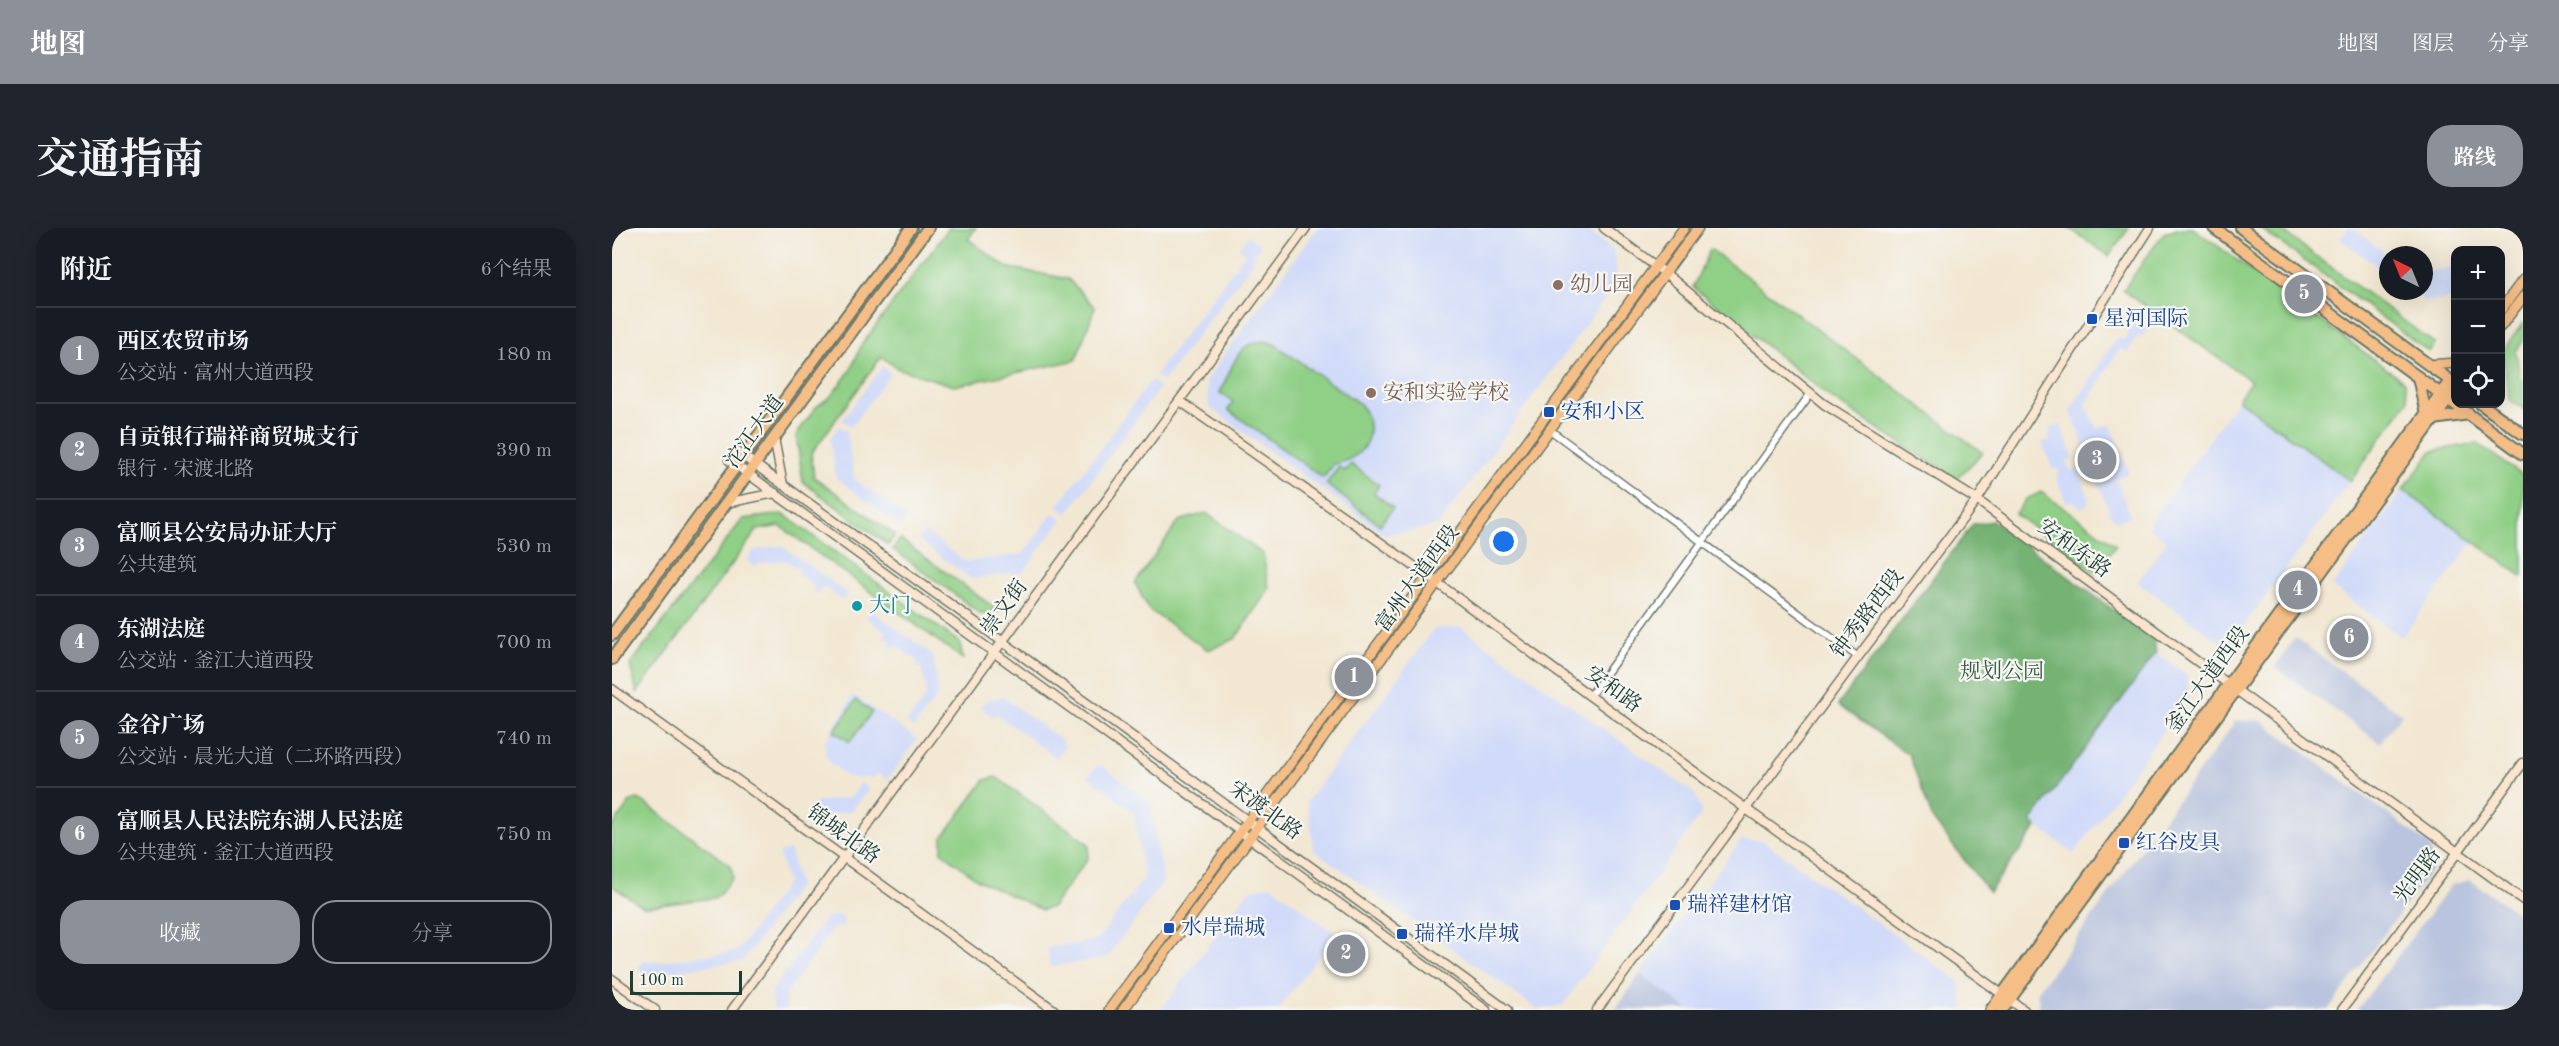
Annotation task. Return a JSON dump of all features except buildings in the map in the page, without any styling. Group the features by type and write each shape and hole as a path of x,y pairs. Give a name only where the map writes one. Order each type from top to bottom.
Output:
{"highway":[{"name":"沱江大道","path":"612,635 737,458 911,228"},
{"name":"沱江大道","path":"612,659 928,228"},
{"path":"2214,228 2523,454"},
{"path":"2241,228 2451,380"},
{"path":"2418,377 2430,416 2469,414"},
{"name":"釜江大道西段","path":"1991,1010 2006,997 2451,386"},
{"path":"2487,408 2523,434"},
{"name":"釜江大道西段","path":"2002,1010 2006,997"}],"main road":[{"name":"富州大道西段","path":"1109,1010 1684,228"},
{"name":"富州大道西段","path":"1123,1010 1698,228"},
{"path":"2505,304 2523,280"},
{"path":"2505,320 2523,297"},
{"path":"2429,366 2451,364"}],"street":[{"name":"崇文街","path":"732,1010 1306,228"},
{"name":"安和东路","path":"1604,228 1665,273 1824,404 1977,500 2523,900"},
{"name":"钟秀路西段","path":"1597,1010 1977,500 2150,228"},
{"path":"1590,696 1811,393"},
{"name":"安和路","path":"1180,400 1438,582 1590,696 1747,807 2024,1010"},
{"path":"1550,430 1858,657"},
{"path":"774,438 783,484"},
{"path":"737,458 752,469"},
{"name":"宋渡北路","path":"752,469 783,484 1507,1010"},
{"name":"宋渡北路","path":"752,469 775,493 1486,1010"},
{"path":"726,503 775,493"},
{"name":"锦城北路","path":"612,689 1054,1010"},
{"name":"光明路","path":"2342,1010 2523,763"},
{"path":"612,979 655,1010"}],"shaded area":[{"name":"安和实验学校","path":"1317,228 1585,228 1613,249 1618,281 1438,526 1386,535 1209,407 1206,380"},
{"path":"2348,228 2352,228 2379,248 2379,267 2340,239"},
{"path":"1248,236 1261,245 1252,257 1255,259 1163,381 1155,375 1245,253 1239,248"},
{"path":"2451,267 2451,299 2426,302 2423,300 2433,300 2433,271"},
{"path":"2136,321 2148,328 2141,338 2138,336 2127,352 2120,348 2085,406 2097,429 2110,424 2129,473 2116,479 2131,516 2118,521 2111,516 2070,410 2117,337 2123,340"},
{"path":"882,367 891,373 851,427 842,420"},
{"path":"1151,380 1160,387 1067,514 1057,507"},
{"path":"2238,399 2350,481 2228,648 2137,582 2167,541 2148,527"},
{"path":"2061,425 2074,459 2067,462 2070,471 2078,468 2089,498 2088,504 2080,508 2073,500 2066,503 2056,477 2059,472 2052,468 2042,442 2050,439 2048,433 2051,428"},
{"path":"839,426 847,432 854,479 907,518 900,526 836,478 830,438"},
{"path":"2403,490 2474,541 2402,637 2332,587"},
{"path":"1053,513 1062,519 1023,572 971,579 918,540 924,531 966,562 1023,554"},
{"path":"782,546 848,593 843,601 823,586 817,594 813,591 816,587 798,574 800,570 786,560 757,564 755,567 747,561 754,550"},
{"path":"872,611 932,654 938,695 914,728 906,723 927,695 921,668 917,668 918,661 895,645 892,648 889,645 891,642 884,636 886,632 866,618"},
{"path":"1461,627 1695,794 1702,813 1563,1005 1538,1010 1314,850 1307,801 1434,629"},
{"path":"2295,638 2402,714 2380,743 2275,667"},
{"path":"2156,653 2187,675 2189,696 2074,854 2031,822"},
{"path":"853,695 917,739 888,780 877,773 874,778 846,776 830,763 826,756 825,742"},
{"path":"1003,697 1063,741 1065,746 1057,758 996,714 993,717 980,707 986,700"},
{"path":"2260,720 2430,845 2434,867 2328,1010 2044,1010 2040,1007 2037,992 2236,721"},
{"path":"1096,766 1103,766 1150,802 1163,882 1107,958 1050,967 1047,948 1097,940 1144,878 1134,812 1088,776"},
{"path":"861,783 869,789 851,811 823,815 812,809 817,802 851,797"},
{"path":"1741,840 1762,840 1959,981 1964,1007 1962,1010 1689,1010 1640,974"},
{"path":"790,850 799,885 743,961 646,974 638,968 645,959 649,963 737,951 787,883 779,853"},
{"path":"2470,880 2523,917 2523,1010 2357,1010 2451,885"},
{"path":"1271,885 1336,934 1278,1010 1161,1010 1249,890"},
{"path":"842,915 844,926 832,929 785,996 787,1010 774,1010 771,992 826,917"},
{"path":"1640,974 1689,1010 1615,1010"}],"green space":[{"path":"949,228 976,228 968,239 1006,267 1068,279 1095,307 1076,360 954,386 899,369 881,357 811,454 814,477 895,535 888,545 803,482 796,435 816,407 831,396 850,371 862,344"},
{"path":"2069,228 2129,228 2109,256"},
{"path":"2181,228 2193,228 2405,382 2408,401 2350,481 2238,399 2251,381 2123,290 2164,233"},
{"path":"2260,228 2278,228 2435,344 2429,352"},
{"path":"1710,249 1983,453 1956,479 1832,399 1693,287"},
{"path":"2523,323 2523,341 2516,351 2520,379 2523,381 2523,409 2509,399 2505,372 2505,348"},
{"path":"1264,341 1274,344 1360,404 1366,414 1369,434 1362,450 1345,461 1334,464 1323,478 1228,410 1233,402 1219,392 1240,353 1253,343"},
{"path":"2477,443 2523,476 2523,577 2403,490 2432,451"},
{"path":"1351,464 1379,485 1374,493 1393,508 1380,525 1326,484 1339,467 1345,471"},
{"path":"2041,492 2116,545 2096,573 2015,514 2026,499"},
{"path":"1206,513 1263,554 1269,589 1235,639 1208,650 1149,610 1135,583 1179,521"},
{"path":"783,514 960,643 963,659 780,526 757,530 637,693 630,665 743,519"},
{"name":"规划公园","path":"1993,521 2154,640 2156,653 2031,822 2037,827 1989,892 1933,820 1909,755 1838,705 1973,524"},
{"path":"900,539 999,611 981,614 893,549"},
{"path":"856,700 872,712 850,742 834,731"},
{"path":"996,777 1089,844 1088,858 1052,907 1042,910 978,880 942,852 942,838 985,780"},
{"path":"637,799 731,866 733,877 720,894 714,898 644,907 612,886 612,827 630,802"}],"place":[{"name":"幼儿园","path":"1558,285"},
{"name":"金谷广场","path":"2304,294"},
{"name":"星河国际","path":"2092,319"},
{"name":"安和实验学校","path":"1371,393"},
{"name":"安和小区","path":"1549,412"},
{"name":"富顺县公安局办证大厅","path":"2097,460"},
{"name":"东湖法庭","path":"2298,590"},
{"name":"大门","path":"857,606"},
{"name":"富顺县人民法院东湖人民法庭","path":"2349,638"},
{"name":"西区农贸市场","path":"1354,677"},
{"name":"红谷皮具","path":"2124,843"},
{"name":"瑞祥建材馆","path":"1675,905"},
{"name":"水岸瑞城","path":"1169,928"},
{"name":"瑞祥水岸城","path":"1402,934"},
{"name":"自贡银行瑞祥商贸城支行","path":"1346,954"}]}
